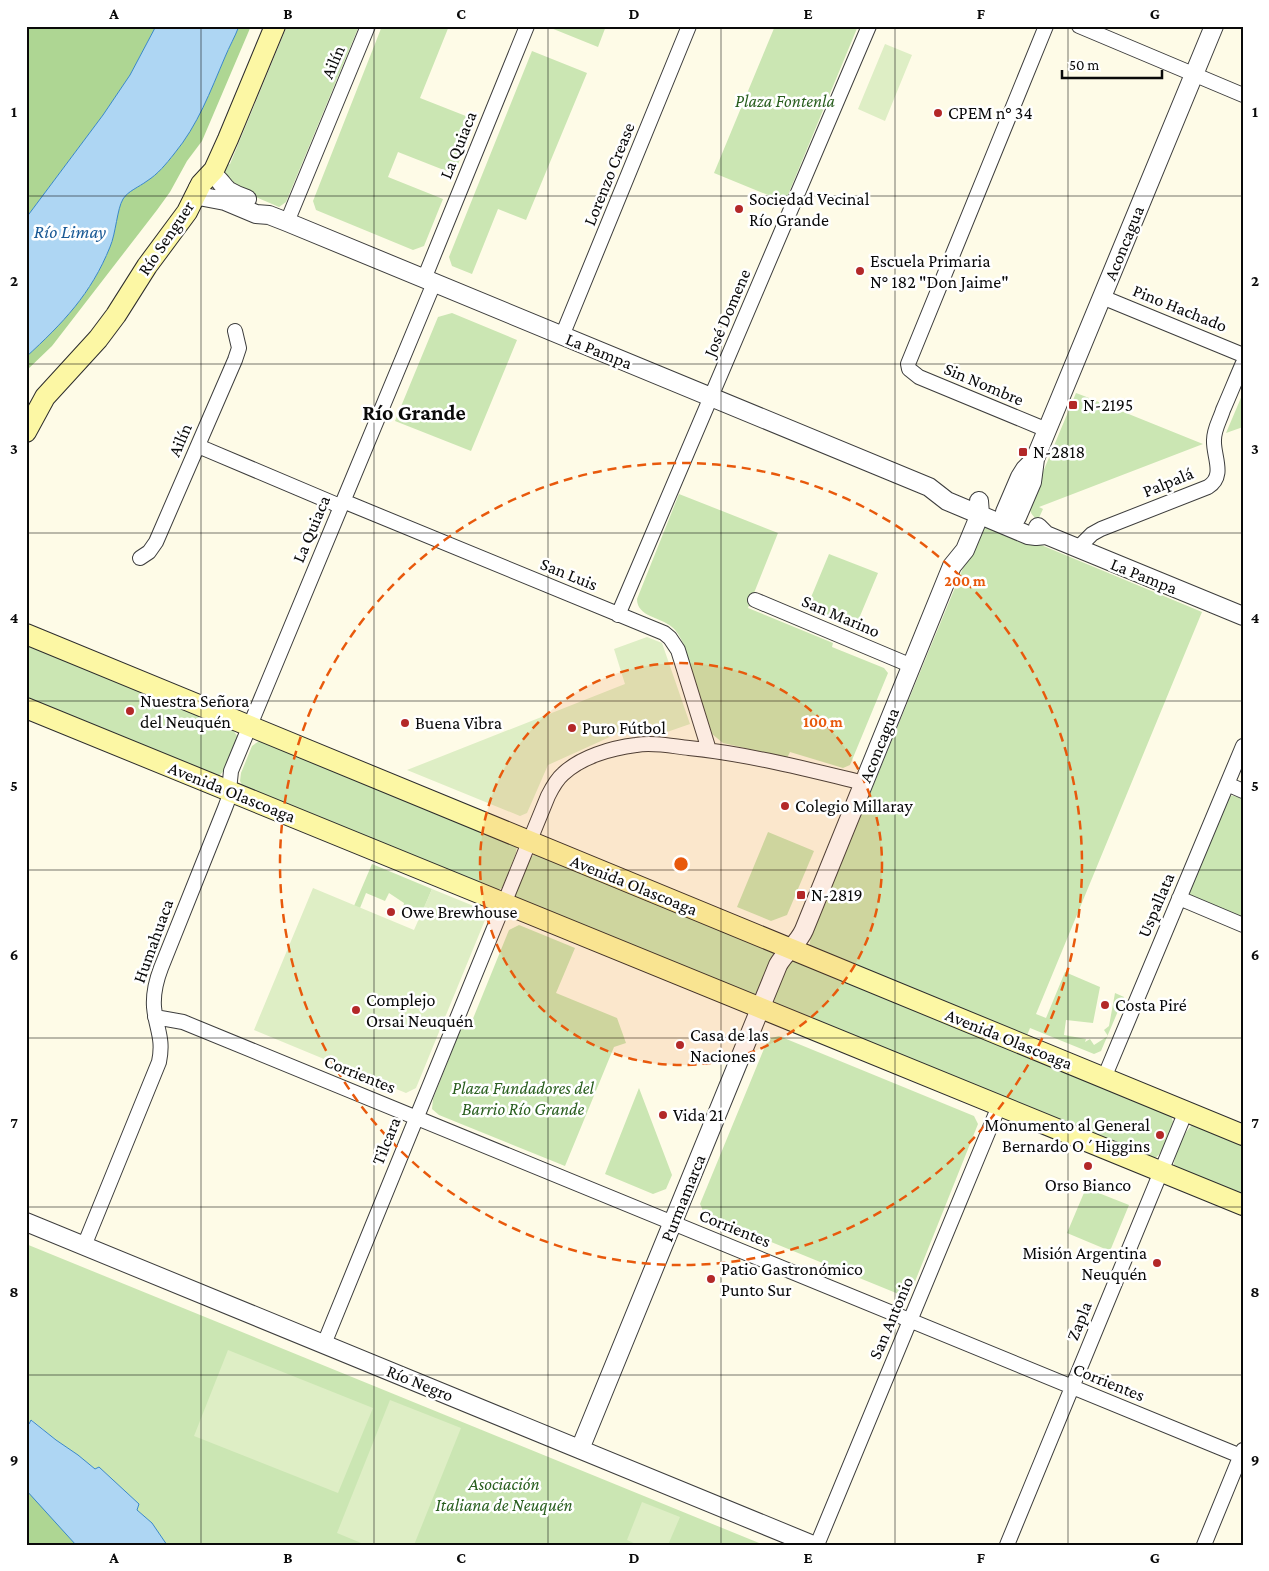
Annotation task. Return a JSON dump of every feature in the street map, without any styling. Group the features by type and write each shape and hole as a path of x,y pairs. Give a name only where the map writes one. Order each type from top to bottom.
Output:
{"main road":[{"name":"Río Senguer","path":"26,432 45,397 116,315 147,266 184,216 202,183 214,170 275,26"},
{"name":"Avenida Olascoaga","path":"26,634 1243,1135"},
{"name":"Avenida Olascoaga","path":"26,708 1243,1205"}],"street":[{"name":"Ailín","path":"287,222 368,26"},
{"name":"La Quiaca","path":"228,791 231,771 342,504 527,26"},
{"name":"Lorenzo Crease","path":"562,336 690,26"},
{"name":"José Domene","path":"618,615 869,26"},
{"name":"Sin Nombre","path":"1046,26 908,364 909,369 918,377 1047,430"},
{"path":"1079,26 1243,95"},
{"name":"Aconcagua","path":"1009,518 1020,476 1035,459 1214,26"},
{"name":"La Pampa","path":"202,183 213,177 218,178 227,190 260,205 269,215 929,487 948,488 976,508 1037,526 1046,535 1243,616"},
{"name":"Pino Hachado","path":"1102,297 1243,355"},
{"name":"Ailín","path":"140,558 156,542 237,354 238,343 235,331"},
{"name":"Palpalá","path":"1078,548 1092,534 1101,529 1208,487 1213,483 1218,472 1214,446 1215,432 1243,363"},
{"name":"San Luis","path":"198,446 657,630 670,638 678,650 709,750"},
{"name":"Aconcagua","path":"790,949 801,937 804,930 952,566 955,546 976,508"},
{"name":"San Marino","path":"755,600 912,666"},
{"name":"Tilcara","path":"324,1344 529,842 554,783 563,773 589,758 621,747 652,744 754,757 864,783"},
{"name":"Uspallata","path":"1104,1078 1243,746"},
{"path":"1227,784 1243,791"},
{"name":"Humahuaca","path":"84,1246 160,1062 162,1046 155,1017 154,997 157,977 225,808 228,791"},
{"path":"1179,898 1243,925"},
{"name":"Purmamarca","path":"580,1449 778,965 790,949"},
{"name":"Corrientes","path":"155,1017 183,1022 910,1321 1242,1455"},
{"name":"San Antonio","path":"817,1545 999,1106"},
{"name":"Zapla","path":"1007,1545 1186,1111"},
{"name":"Río Negro","path":"26,1222 813,1545"},
{"path":"1204,1545 1242,1455"}],"green space":[{"path":"26,26 156,26 130,75 103,115 26,218"},
{"path":"239,26 251,26 202,141 187,161 170,192 157,210 52,346 26,371 26,357 64,320 94,279 110,247 119,209 125,196 158,172 190,132 209,95"},
{"path":"287,26 359,26 286,202 279,207 235,188 221,166 230,164"},
{"path":"382,26 449,26 420,98 476,120 454,174 398,152 388,177 443,199 424,246 413,250 316,210 313,201"},
{"path":"546,26 606,26 598,47"},
{"name":"Plaza Fontenla","path":"775,26 858,26 785,202 714,173"},
{"path":"885,44 912,55 885,121 858,109"},
{"path":"532,51 587,73 526,220 498,209 472,274 452,266 449,257"},
{"path":"452,313 517,340 471,451 395,421 438,317"},
{"path":"1076,393 1203,444 1039,507 1043,509 1038,520 1031,513 1030,503"},
{"path":"1243,393 1243,427 1226,433"},
{"path":"679,494 778,533 748,608 833,643 832,647 884,668 888,673 850,765 843,768 790,752 787,758 723,743 712,734 680,636 667,624 641,610 637,599"},
{"path":"993,525 1202,612 1036,1014 1046,1018 1065,972 1100,987 1093,1023 1066,1020 1064,1035 1086,1039 1085,1042 1090,1039 1094,1045 1107,1037 1101,1051 1094,1054 1030,1028 1026,1038 809,948 811,936 978,532 981,526"},
{"path":"829,554 878,573 855,628 807,607"},
{"name":"Puro Fútbol","path":"647,637 662,643 690,724 667,732 645,721 548,765 527,813 520,816 407,770 625,684 614,649"},
{"path":"26,640 232,729 238,737 224,771 216,777 26,702"},
{"path":"259,741 517,846 502,888 496,891 243,787 240,781 241,773 252,746"},
{"path":"1229,795 1243,798 1243,920 1190,895 1189,892"},
{"path":"768,832 814,851 787,915 771,921 737,907"},
{"path":"535,854 773,952 773,957 757,994 755,996 516,898 515,894 529,859"},
{"path":"372,864 432,889 421,915 403,908 404,903 389,893 385,901 366,893 360,908 354,906"},
{"name":"Complejo Orsai Neuquén","path":"313,888 414,930 432,889 481,909 485,920 416,1088 406,1093 254,1030"},
{"name":"Plaza Fundadores del Barrio Río Grande","path":"519,925 575,948 556,993 617,1018 626,1043 614,1047 565,1166 439,1115 432,1109 433,1099 463,1023 470,1026 509,930"},
{"path":"794,960 1171,1115 1173,1122 1163,1148 1153,1159 775,1005 775,994 780,980 787,967"},
{"path":"1115,993 1124,997 1108,1035 1104,1030 1109,1026"},
{"path":"779,1036 974,1116 978,1124 912,1289 901,1295 705,1215 700,1204 768,1039"},
{"path":"639,1088 672,1175 666,1189 653,1194 605,1174"},
{"path":"1194,1124 1243,1142 1243,1198 1174,1167 1175,1157 1180,1144 1187,1131"},
{"path":"1086,1188 1129,1205 1110,1251 1067,1233"},
{"name":"Asociación Italiana de Neuquén","path":"26,1244 764,1545 167,1545 152,1523 137,1510 139,1504 99,1467 95,1469 32,1420 28,1424 26,1423"},
{"path":"228,1350 373,1408 338,1493 194,1436"},
{"path":"390,1400 461,1428 414,1545 366,1545 337,1533"},
{"path":"26,1490 33,1496 76,1545 26,1545"},
{"path":"642,1502 680,1517 668,1545 638,1545 627,1540"}],"water":[{"name":"Río Limay","path":"156,26 239,26 209,95 190,132 158,172 125,196 119,209 110,247 94,279 64,320 26,357 26,218 103,115 130,75"},
{"path":"31,1420 95,1469 99,1467 139,1504 137,1510 152,1523 167,1545 76,1545 26,1490 26,1423 29,1424"}],"place":[{"name":"CPEM n° 34","path":"938,113"},
{"name":"Sociedad Vecinal Río Grande","path":"739,209"},
{"name":"Escuela Primaria N° 182 \"Don Jaime\"","path":"860,271"},
{"name":"N-2195","path":"1073,405"},
{"name":"N-2818","path":"1023,452"},
{"name":"Nuestra Señora del Neuquén","path":"130,711"},
{"name":"Buena Vibra","path":"405,723"},
{"name":"Puro Fútbol","path":"572,728"},
{"name":"Colegio Millaray","path":"785,806"},
{"name":"N-2819","path":"801,895"},
{"name":"Owe Brewhouse","path":"391,912"},
{"name":"Costa Piré","path":"1105,1005"},
{"name":"Complejo Orsai Neuquén","path":"356,1010"},
{"name":"Casa de las Naciones","path":"680,1045"},
{"name":"Vida 21","path":"663,1115"},
{"name":"Monumento al General Bernardo O´Higgins","path":"1160,1135"},
{"name":"Orso Bianco","path":"1088,1166"},
{"name":"Misión Argentina Neuquén","path":"1157,1263"},
{"name":"Patio Gastronómico Punto Sur","path":"711,1279"}],"district":[{"name":"Río Grande","path":"414,412"}]}
